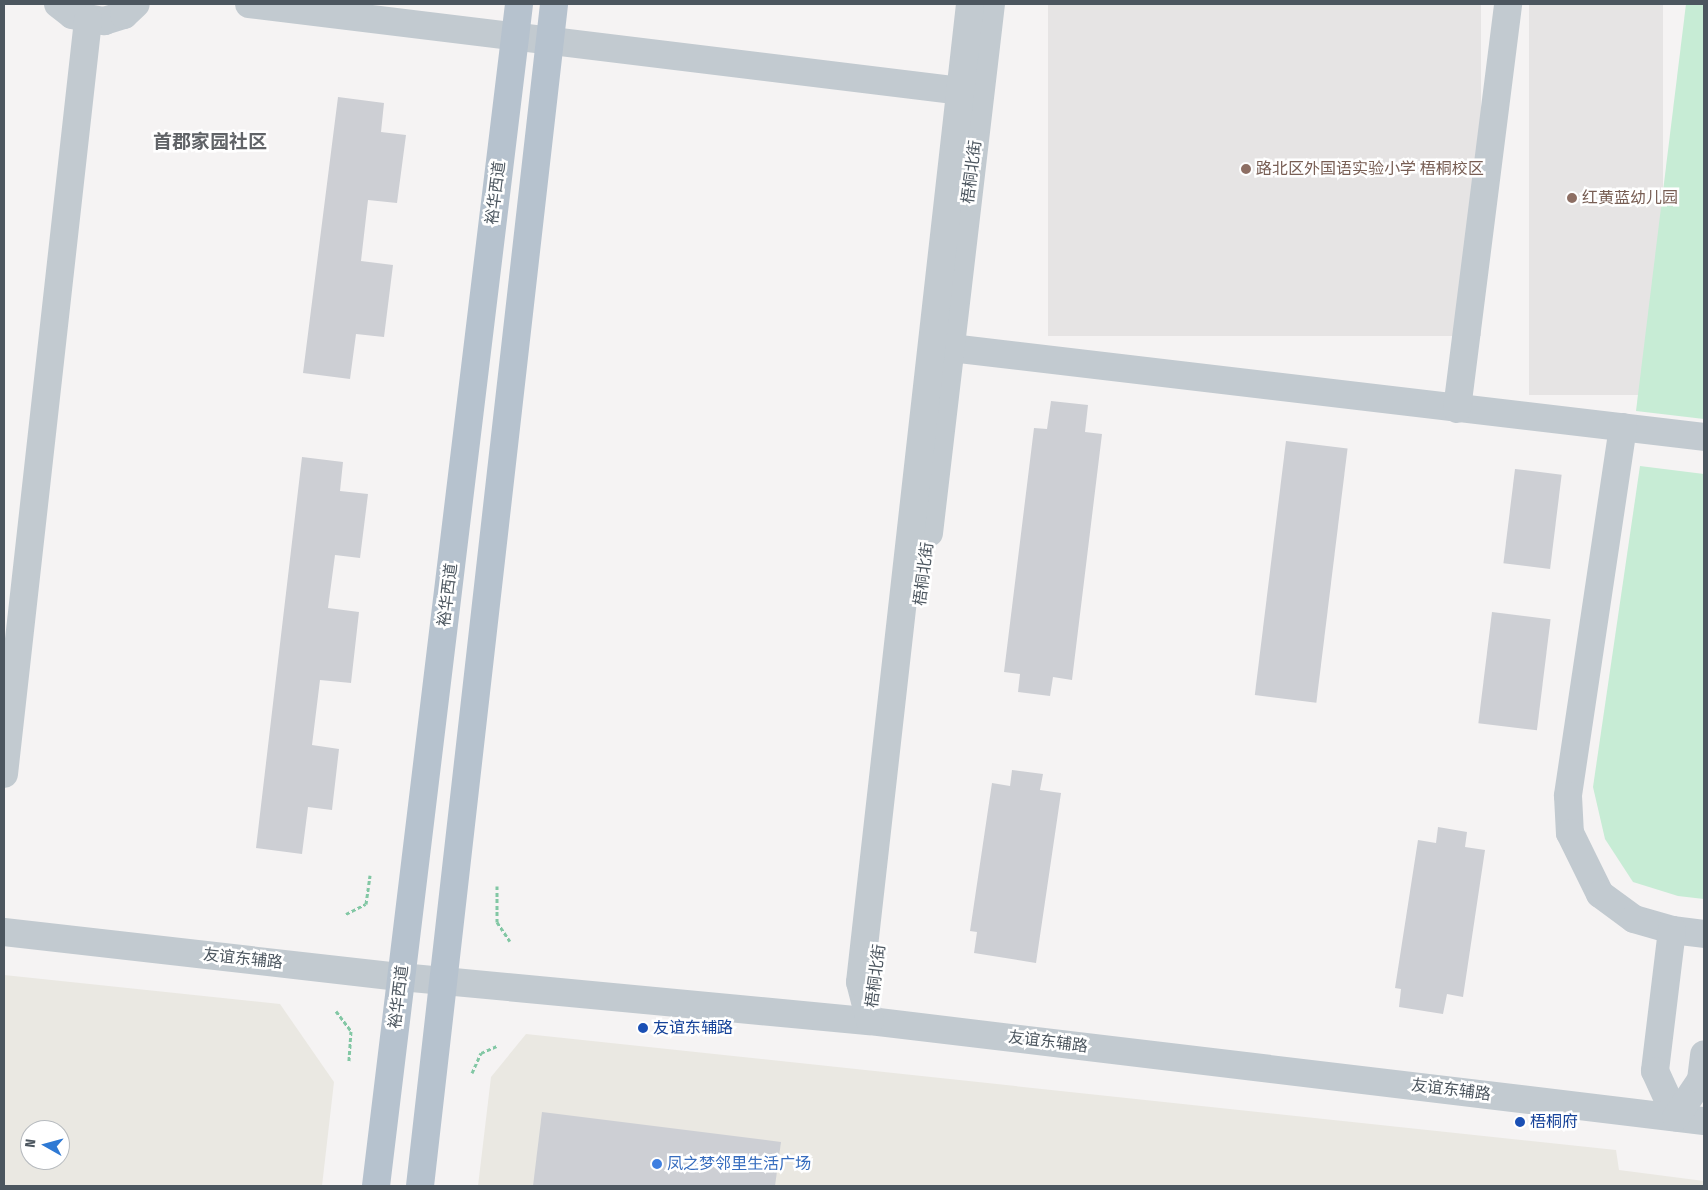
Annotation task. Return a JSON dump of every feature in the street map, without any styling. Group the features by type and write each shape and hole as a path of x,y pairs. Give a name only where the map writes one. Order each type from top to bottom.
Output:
{"main road":[{"name":"裕华西道","path":"376,1186 519,4"},
{"path":"420,1186 554,4"}],"street":[{"path":"58,4 88,20 104,22 124,15 136,4"},
{"path":"250,4 550,38 971,91"},
{"name":"梧桐北街","path":"970,4 971,91"},
{"name":"梧桐北街","path":"870,1021 941,344 971,91 991,4"},
{"path":"1457,409 1508,4"},
{"path":"4,774 88,20"},
{"path":"941,344 1457,409 1704,437"},
{"path":"1623,427 1568,796 1570,833 1600,894 1634,919 1672,930 1704,934"},
{"path":"1672,930 1655,1071 1676,1118"},
{"name":"友谊东辅路","path":"4,932 402,977 870,1021 1704,1121"},
{"path":"1676,1118 1701,1080 1704,1054"}],"path":[{"path":"346,914 366,904 370,875"},
{"path":"497,886 497,922 510,941"},
{"path":"336,1011 351,1031 349,1061"},
{"path":"472,1073 481,1053 497,1046"}],"shaded area":[{"name":"路北区外国语实验小学 梧桐校区","path":"1048,4 1481,4 1481,336 1048,336"},
{"name":"红黄蓝幼儿园","path":"1529,4 1663,4 1663,395 1529,395"},
{"path":"4,975 280,1004 334,1082 322,1186 4,1186"},
{"name":"凤之梦邻里生活广场","path":"526,1034 1616,1150 1619,1170 1704,1181 1704,1186 478,1186 491,1077"}],"green space":[{"path":"1686,4 1704,4 1704,419 1636,411"},
{"path":"1640,466 1704,474 1704,899 1678,896 1633,882 1605,839 1593,787"}],"building":[{"path":"338,97 384,103 381,132 406,135 397,203 368,200 361,261 393,265 384,337 356,334 350,379 303,373"},
{"path":"1051,401 1088,405 1085,432 1102,434 1072,680 1053,677 1050,696 1018,692 1020,674 1004,672 1034,428 1047,429"},
{"path":"1286,441 1348,449 1316,703 1255,695"},
{"path":"302,457 343,462 340,491 368,494 360,558 335,555 328,608 359,612 351,683 320,680 312,745 339,749 332,810 308,807 302,854 256,848"},
{"path":"1515,469 1562,475 1550,569 1503,563"},
{"path":"1492,612 1551,619 1537,730 1478,723"},
{"path":"1012,770 1043,774 1040,790 1061,793 1036,963 974,953 977,932 970,931 992,783 1010,786"},
{"path":"1438,827 1467,832 1465,847 1485,850 1463,997 1447,994 1443,1014 1399,1007 1401,989 1395,988 1418,840 1436,843"},
{"name":"凤之梦邻里生活广场","path":"542,1112 781,1142 775,1186 533,1186"}],"place":[{"name":"路北区外国语实验小学 梧桐校区","path":"1246,169"},
{"name":"红黄蓝幼儿园","path":"1572,198"},
{"name":"友谊东辅路","path":"643,1028"},
{"name":"梧桐府","path":"1520,1122"},
{"name":"凤之梦邻里生活广场","path":"657,1164"}],"district":[{"name":"首郡家园社区","path":"210,142"}]}
